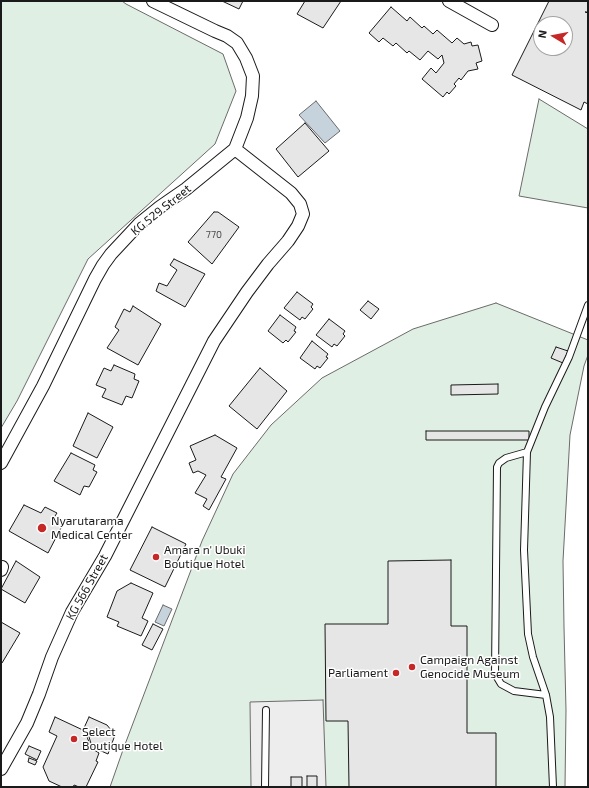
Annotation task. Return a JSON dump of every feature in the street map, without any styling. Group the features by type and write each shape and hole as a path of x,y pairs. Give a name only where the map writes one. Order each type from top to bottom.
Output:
{"street":[{"name":"KG 529 Street","path":"1,463 43,386 95,279 111,254 139,224 235,149 247,118 252,96 252,76 246,58 237,43 227,36 215,32 153,1"},
{"path":"449,1 492,25"},
{"name":"KG 566 Street","path":"1,769 27,722 52,657 72,612 105,556 214,341 264,269 288,241 298,226 303,214 300,204 291,194 235,149"}],"lane":[{"path":"553,787 550,717 546,695 532,657 528,634 524,550 527,452 545,407 569,357 588,305"},
{"path":"527,452 506,458 497,468 495,674 501,684 514,691 546,695"},
{"path":"265,787 266,710"}],"green space":[{"path":"1,1 122,1 223,54 236,91 215,144 88,259 17,401 1,428"},
{"path":"539,99 588,129 588,208 519,196"},
{"path":"496,303 588,340 588,355 584,366 570,435 563,561 566,710 565,787 110,787 202,541 233,474 271,425 322,378 413,329"}],"shaded area":[{"path":"316,101 340,131 325,143 299,115"},
{"path":"163,605 172,609 164,626 155,622"},
{"path":"323,700 326,787 251,787 250,702"}],"building":[{"path":"222,1 243,1 239,9"},
{"path":"305,1 341,1 323,28 297,14"},
{"path":"549,1 588,1 588,12 585,12 588,13 588,104 584,102 581,110 512,75 533,33 533,56 573,56 573,16 542,16"},
{"path":"391,7 407,21 410,17 422,28 424,26 433,34 437,30 452,43 457,38 464,44 471,42 472,46 478,45 482,61 476,63 478,69 468,71 461,80 459,78 454,84 456,86 449,94 447,92 443,97 422,79 431,68 436,73 444,63 442,55 438,59 428,51 420,60 409,51 407,53 396,43 393,46 383,38 379,42 369,33"},
{"path":"305,123 329,151 298,177 276,149"},
{"path":"214,212 218,212 239,227 212,264 188,242"},
{"path":"174,259 205,274 185,307 156,291 159,283 167,286 177,270 170,265"},
{"path":"297,292 313,304 311,307 313,309 305,319 302,317 300,320 284,308"},
{"path":"368,301 379,309 371,319 360,310"},
{"path":"133,306 161,324 138,365 107,348 119,330 115,327 124,309 130,312"},
{"path":"280,315 296,327 294,331 296,332 288,342 286,340 283,343 268,331"},
{"path":"329,319 345,331 343,334 345,336 337,346 334,344 332,347 316,335"},
{"path":"312,341 328,354 326,357 328,358 320,368 317,366 315,369 300,358"},
{"path":"556,347 568,351 563,363 551,358"},
{"path":"114,365 135,374 134,379 139,381 132,398 126,396 122,405 102,397 106,389 96,385 104,368 111,371"},
{"path":"260,368 287,391 257,429 229,406"},
{"path":"498,384 498,394 451,395 451,385"},
{"path":"88,413 113,427 97,458 73,446"},
{"path":"426,431 529,431 529,440 426,440"},
{"path":"215,435 237,448 221,477 226,479 209,510 203,506 207,499 195,493 206,475 198,471 193,473 189,463 196,460 190,446"},
{"path":"71,453 95,465 93,470 97,472 89,487 84,486 80,495 54,481"},
{"path":"24,505 41,513 45,507 57,513 53,519 63,524 48,553 9,531"},
{"path":"152,527 186,544 165,587 130,570"},
{"name":"Parliament","path":"451,560 451,626 467,626 467,733 496,733 496,787 349,787 348,721 326,721 325,624 388,624 388,561"},
{"path":"16,561 40,577 25,603 1,589"},
{"path":"131,583 153,593 142,618 148,621 141,636 117,626 119,622 107,617 117,591"},
{"path":"1,622 20,633 2,663 1,663"},
{"path":"153,624 163,629 152,650 142,645"},
{"path":"55,717 85,731 91,748 99,753 96,761 98,762 86,787 74,785 73,787 62,787 49,781 43,767 57,736 49,732"},
{"path":"89,717 107,725 115,735 108,754 92,747 87,730 84,728"},
{"path":"29,746 41,751 37,760 25,754"},
{"path":"29,758 37,761 35,765 28,762"},
{"path":"307,776 317,776 317,787 307,787"},
{"path":"291,777 302,777 302,787 291,787"}],"place":[{"name":"Nyarutarama Medical Center","path":"42,528"},
{"name":"Amara n' Ubuki Boutique Hotel","path":"156,557"},
{"name":"Campaign Against Genocide Museum","path":"412,667"},
{"name":"Parliament","path":"396,673"},
{"name":"Select Boutique Hotel","path":"74,739"}]}
